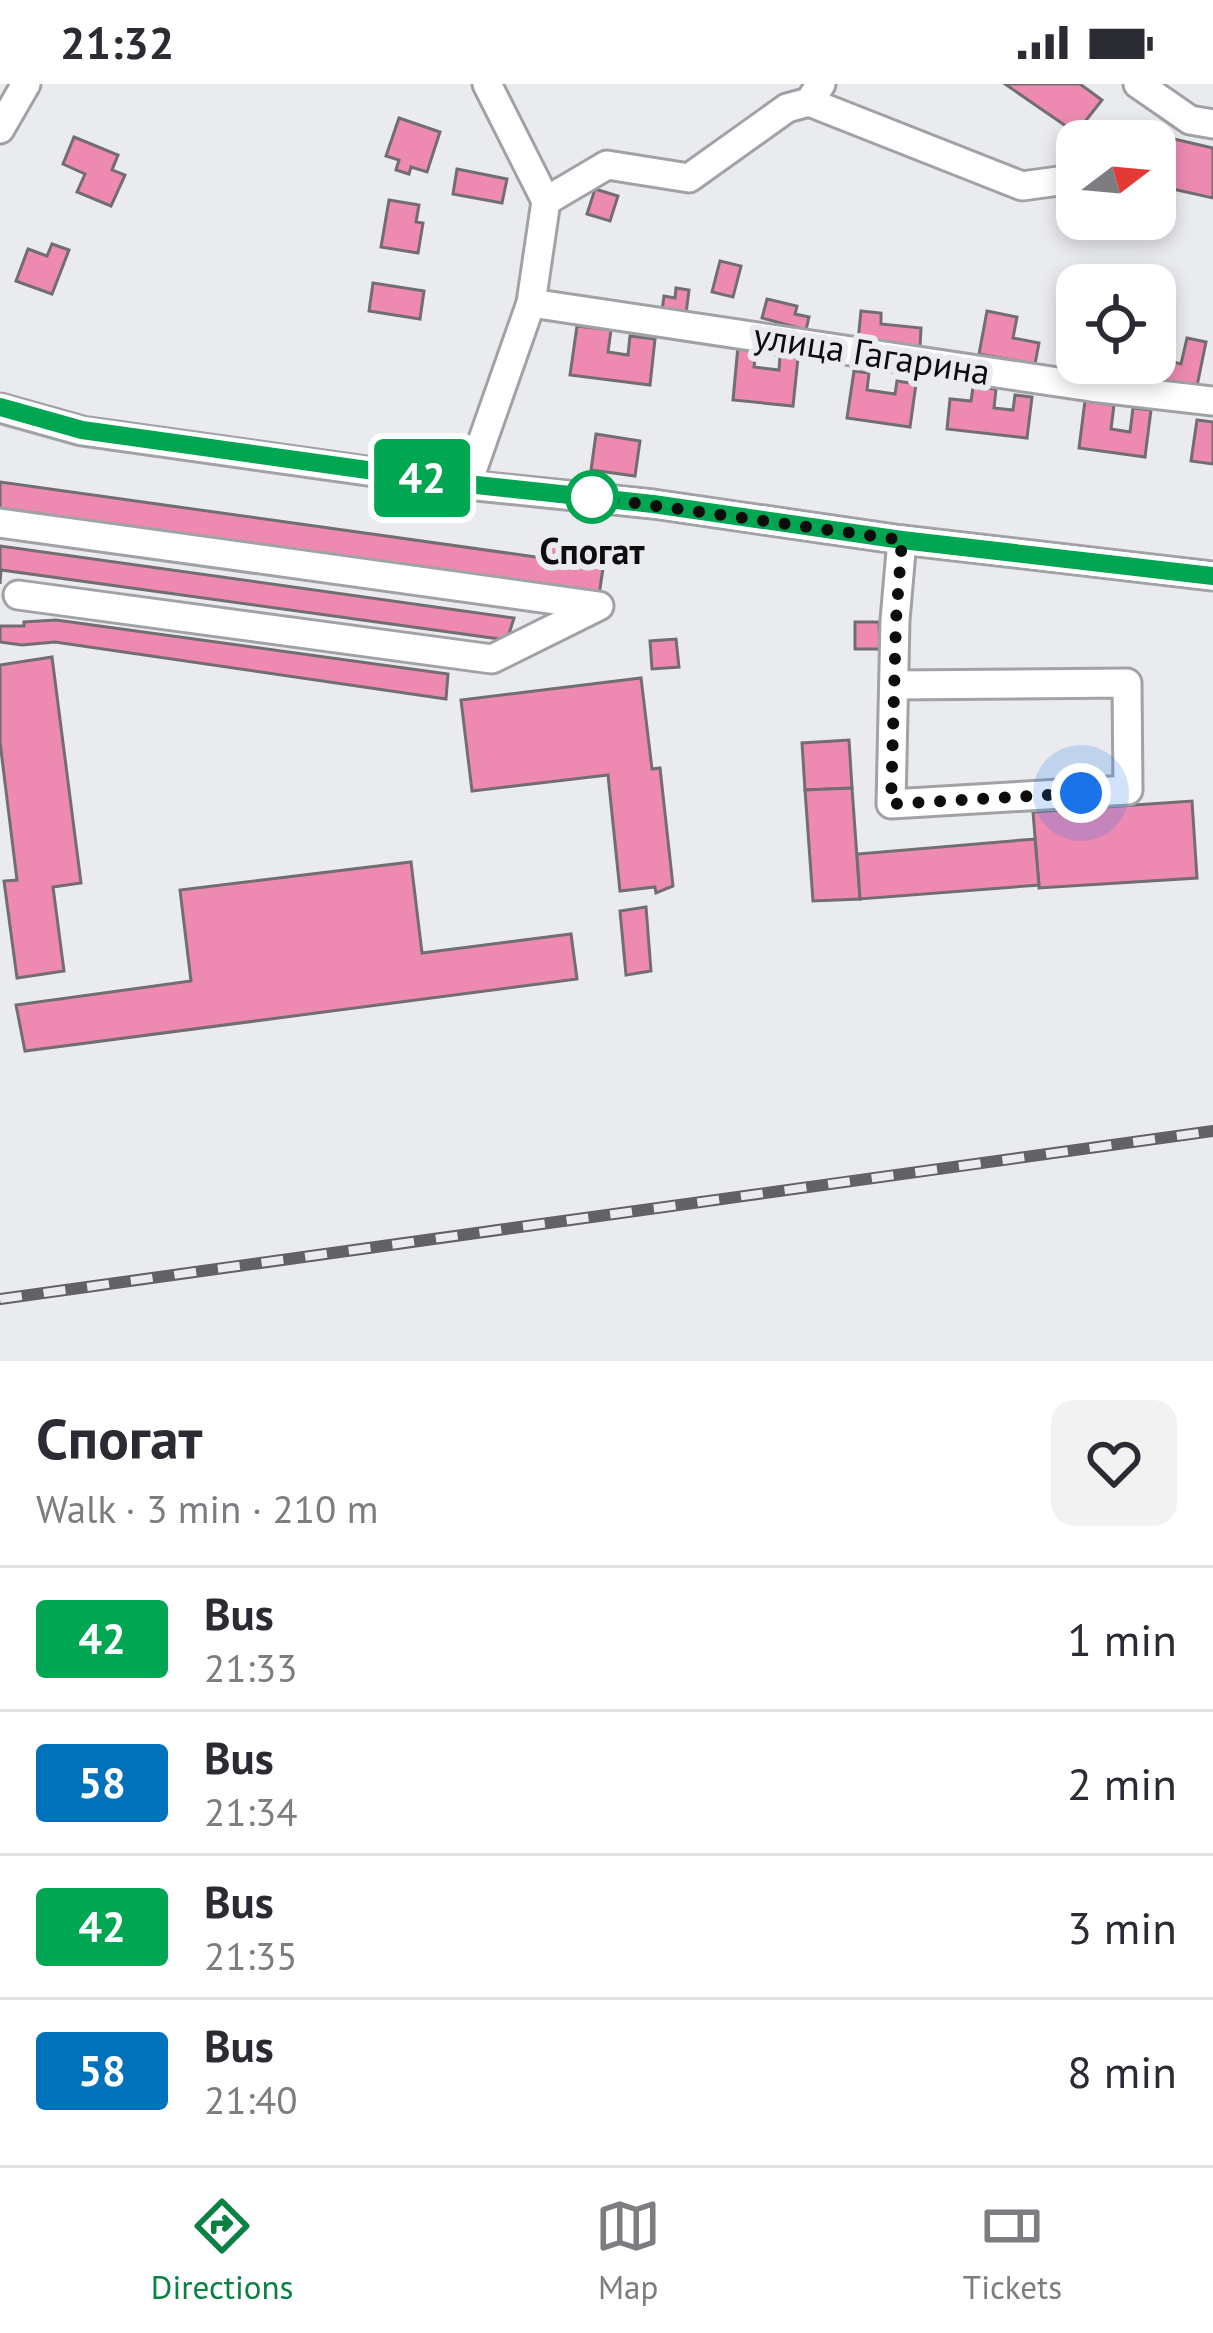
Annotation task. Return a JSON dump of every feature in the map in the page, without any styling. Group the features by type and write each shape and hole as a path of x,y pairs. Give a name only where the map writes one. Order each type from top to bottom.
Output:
{"street":[{"path":"0,129 26,84"},
{"path":"467,484 531,303 546,201 487,84"},
{"path":"1138,84 1190,120 1213,124"},
{"path":"546,201 607,165 689,178 815,93 1022,187 1056,182"},
{"name":"улица Гагарина","path":"531,303 1213,401"},
{"path":"0,407 82,430 467,484 1213,576"},
{"path":"0,524 598,606 492,659 18,595"},
{"path":"894,686 1127,683 1128,790 891,804 894,686 902,540"}],"building":[{"path":"1005,84 1080,84 1102,100 1086,120 1057,120"},
{"path":"399,118 440,132 427,172 411,167 409,174 396,170 399,160 386,156"},
{"path":"74,137 118,155 112,170 125,175 111,206 77,192 85,174 63,164"},
{"path":"1176,139 1213,148 1213,198 1176,190"},
{"path":"457,169 507,179 502,203 453,194"},
{"path":"595,189 618,196 610,221 587,214"},
{"path":"389,200 419,205 416,222 423,223 418,253 381,247"},
{"path":"52,244 69,250 52,294 16,281 28,249 47,256"},
{"path":"720,261 741,266 733,297 712,292"},
{"path":"373,283 424,291 420,319 369,311"},
{"path":"676,288 689,290 686,314 662,310 664,296 675,298"},
{"path":"767,299 797,306 795,314 809,317 806,330 762,318"},
{"path":"861,311 881,313 881,324 921,328 920,347 858,341"},
{"path":"987,311 1017,317 1013,338 1039,343 1035,364 979,354"},
{"path":"577,326 611,330 608,352 628,355 630,336 655,339 650,385 570,375"},
{"path":"1187,338 1206,342 1196,391 1164,384 1176,384 1176,363 1181,364"},
{"path":"738,346 756,348 754,367 779,370 780,356 798,358 793,406 733,400"},
{"path":"854,371 869,373 867,390 895,394 897,381 916,384 910,427 847,418"},
{"path":"973,387 996,389 994,408 1013,410 1015,395 1032,397 1027,438 947,429 950,399 971,401"},
{"path":"1085,401 1114,405 1111,429 1130,432 1133,408 1151,410 1145,457 1079,448"},
{"path":"1197,420 1213,422 1213,464 1191,461"},
{"path":"596,434 640,441 635,476 591,470"},
{"path":"0,482 543,558 545,545 605,555 599,595 0,508"},
{"path":"0,546 514,618 507,640 1,570 0,584"},
{"path":"56,620 448,674 446,699 55,642 0,642 0,626"},
{"path":"855,622 879,622 880,649 855,649"},
{"path":"676,639 679,667 652,669 650,641"},
{"path":"52,657 81,883 53,887 64,971 17,978 4,881 17,880 0,742 0,665"},
{"path":"641,678 652,769 660,768 673,886 656,893 655,887 620,891 608,775 472,791 461,700"},
{"path":"849,740 852,788 805,790 802,743"},
{"path":"852,788 860,899 813,901 805,790"},
{"path":"1192,801 1197,878 1039,888 1033,812"},
{"path":"1035,839 1039,885 860,899 857,854"},
{"path":"411,862 422,953 571,934 577,979 25,1051 16,1005 191,981 180,890"},
{"path":"646,907 651,971 626,975 620,911"}],"railway":[{"path":"0,1299 1213,1131"}],"bus line":[{"name":"42","path":"0,407 82,430 467,484 1213,576"}],"place":[{"name":"Спогат","path":"592,497"}],"route":[{"path":"592,497 902,540 891,804 1081,793"}]}
